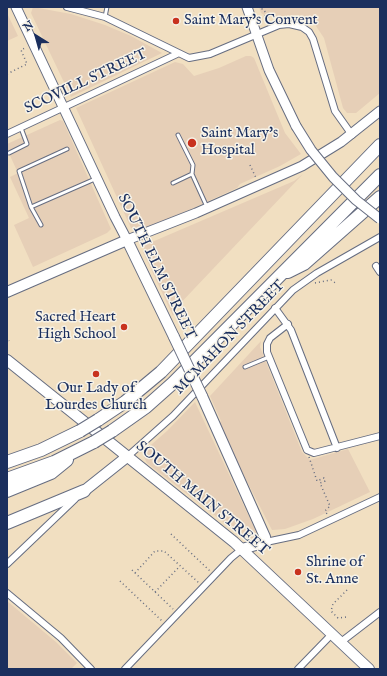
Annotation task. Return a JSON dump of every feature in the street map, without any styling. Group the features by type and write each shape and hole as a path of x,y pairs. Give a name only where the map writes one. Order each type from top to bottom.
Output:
{"highway":[{"path":"7,462 41,450 80,431 134,395 165,368 380,145"},
{"path":"7,479 40,468 72,454 94,442 133,417 165,391 380,175"},
{"path":"278,277 304,264 380,197"},
{"path":"7,453 24,449 41,450"},
{"path":"7,491 54,471 72,454"},
{"path":"7,523 84,491"}],"main road":[{"name":"SOUTH ELM STREET","path":"16,7 202,396 263,532 266,542"},
{"path":"247,7 275,84 296,126 314,154 333,177 356,200 380,219"},
{"path":"7,292 127,240 260,186 309,162 352,135 380,111"},
{"name":"SOUTH MAIN STREET","path":"7,360 201,514 242,549 369,669"},
{"path":"84,491 128,456"},
{"path":"242,549 266,542"}],"street":[{"path":"67,7 105,17 185,58 198,58 285,24 299,26 309,32 333,107 352,135"},
{"name":"SCOVILL STREET","path":"7,134 177,54"},
{"name":"MCMAHON STREET","path":"128,456 183,407 275,308 304,282 380,237"},
{"path":"275,308 288,324 337,448"},
{"path":"288,324 270,338 267,348 269,357 309,451 314,453 380,436"},
{"path":"7,564 84,491"},
{"path":"266,542 295,536 380,497"},
{"path":"125,669 214,575 242,549"},
{"path":"7,593 61,638 90,669"},
{"path":"341,642 380,612"},
{"path":"298,669 332,634"}],"lane":[{"path":"105,17 107,7"},
{"path":"9,153 27,144 21,128"},
{"path":"178,135 193,165 192,174 207,208"},
{"path":"41,225 31,207 19,171 67,149"},
{"path":"173,183 192,174"},
{"path":"31,207 97,178"},
{"path":"245,367 269,357"}],"path":[{"path":"264,16 269,17 269,15 262,9 265,7"},
{"path":"7,74 27,64 21,50 25,48"},
{"path":"250,165 260,186"},
{"path":"314,282 331,280 337,284"},
{"path":"7,337 9,341"},
{"path":"309,451 309,460 317,481 324,478 325,481 320,482 330,506 325,511 330,520"},
{"path":"171,534 214,575"},
{"path":"135,573 155,551 164,551 203,587"},
{"path":"155,592 180,566"},
{"path":"132,570 178,613"},
{"path":"120,581 166,625"},
{"path":"347,590 333,604 331,611 338,618 347,617"}],"shaded area":[{"path":"33,7 71,14 105,25 131,36 162,53 71,97 31,13"},
{"path":"259,7 380,7 380,93 356,113 347,113 343,108 324,38 314,23 303,16 298,15 267,17 261,13"},
{"path":"7,13 18,36 7,41"},
{"name":"Saint Mary's Hospital","path":"246,56 251,56 254,58 285,133 301,154 280,166 240,184 237,188 160,223 137,230 131,228 76,108 175,62 183,64 194,76 219,68"},
{"path":"60,120 63,121 111,229 107,233 33,267 14,225 29,218 10,177 18,173 7,149 7,144"},
{"name":"Saint Mary's Hospital","path":"303,174 175,309 173,316 143,252 145,245 294,181"},
{"path":"261,341 260,347 302,452 310,460 348,449 370,492 313,519 285,529 272,530 240,468 219,422 221,421 210,396"},
{"path":"195,402 259,538 244,538 147,463 144,457 144,451 167,431"},
{"path":"7,601 56,642 77,663 71,669 7,669"}],"place":[{"name":"Saint Mary's Convent","path":"176,21"},
{"name":"Saint Mary's Hospital","path":"192,143"},
{"name":"Sacred Heart High School","path":"124,327"},
{"name":"Our Lady of Lourdes Church","path":"96,374"},
{"name":"Shrine of St. Anne","path":"298,572"}]}
